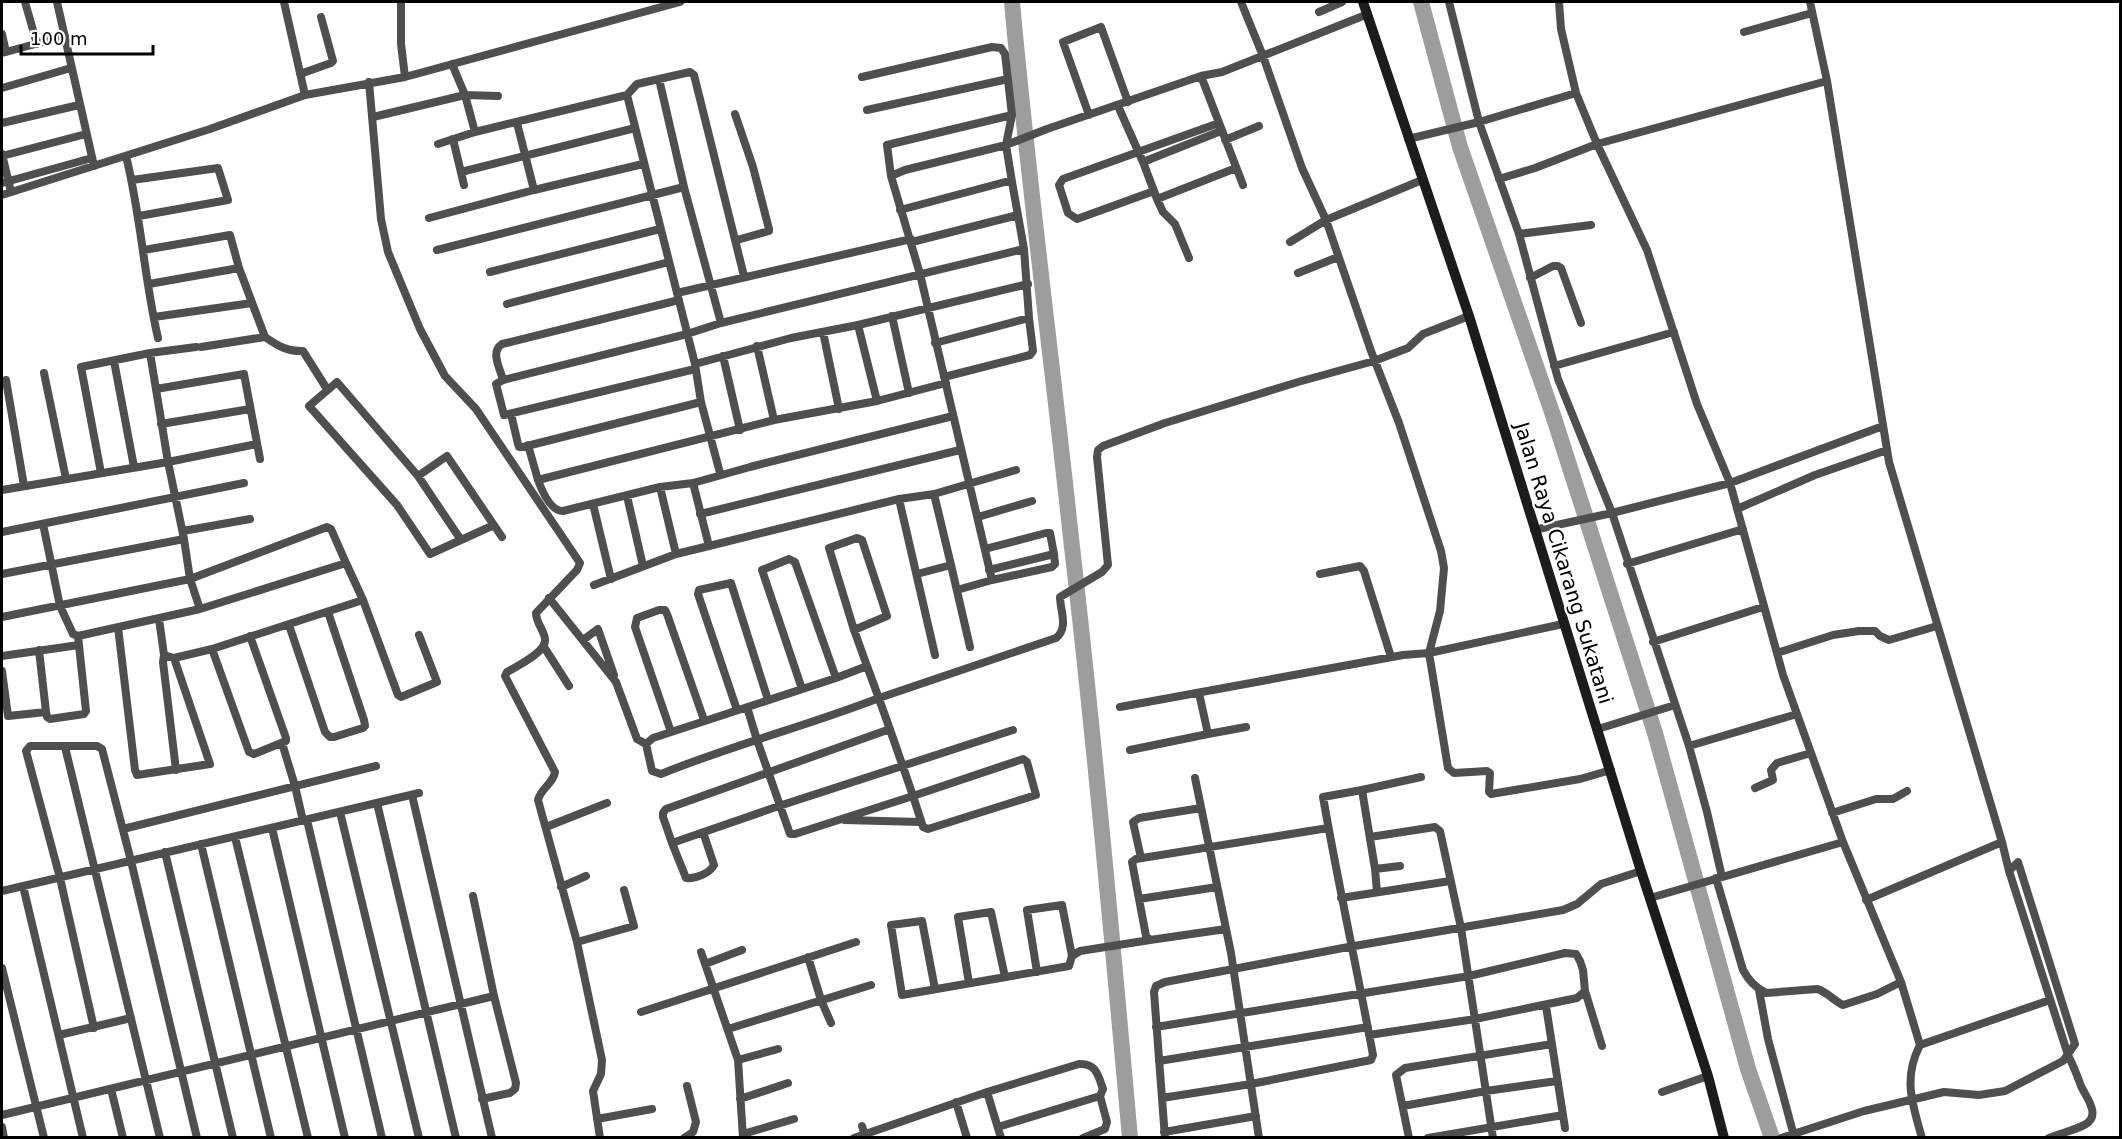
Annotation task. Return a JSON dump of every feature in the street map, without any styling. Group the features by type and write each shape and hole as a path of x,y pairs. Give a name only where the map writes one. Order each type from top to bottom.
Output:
{"main road":[{"name":"Jalan Raya Cikarang Sukatani","path":"1364,2 1469,316 1563,624 1708,1076 1723,1137"}],"street":[{"path":"25,2 37,44"},
{"path":"57,2 93,162"},
{"path":"284,2 305,95"},
{"path":"402,2 401,44 405,77"},
{"path":"5,182 126,156 305,95 405,77 680,2"},
{"path":"1241,2 1263,56 1302,168 1326,220 1374,361 1399,423 1441,551 1444,568 1440,611 1428,654 1449,771 1454,773 1487,771 1490,773 1489,792 1491,794 1580,779 1611,770"},
{"path":"1319,12 1342,2"},
{"path":"1449,2 1479,122 1519,234 1554,366 1612,513 1672,706 1689,746 1707,812 1716,878 1743,970 1749,981 1766,993 1817,989 1843,1005 1878,994 1901,982"},
{"path":"1559,2 1561,29 1576,93 1596,144 1643,240 1697,404 1730,483 1763,607 1797,714 1843,842 1901,982 1920,1045 1911,1066 1911,1100 1922,1137"},
{"path":"1810,2 1827,81 1887,450 2009,871 2068,1055 2092,1107 2092,1116 2088,1124 2049,1137"},
{"path":"1744,32 1812,13"},
{"path":"891,176 905,170 1006,145 1201,76 1222,72 1368,14"},
{"path":"300,74 333,61 321,17"},
{"path":"1089,115 1063,42 1101,27 1128,102"},
{"path":"2,34 4,53 64,36"},
{"path":"538,480 774,420 909,393 1030,355 1033,351 1024,249 1006,145 1012,115 1005,54 1001,48 992,47 862,77"},
{"path":"452,64 465,95 475,132"},
{"path":"2,88 71,68"},
{"path":"438,144 475,132 627,95 637,84 690,72 694,75 737,240 744,276"},
{"path":"1201,76 1243,185"},
{"path":"659,78 684,187 721,323"},
{"path":"867,110 1008,79"},
{"path":"1499,179 1535,168 1596,144 1827,81"},
{"path":"369,82 380,207 388,252 420,328 445,376 476,409 580,563 577,570 549,598 536,616 545,639 544,646 507,672 505,676 555,772 554,778 540,792 538,800 577,942 602,1060 602,1074 593,1088 600,1137"},
{"path":"1408,139 1479,122 1576,93"},
{"path":"373,117 465,95 498,96"},
{"path":"627,95 678,296 701,402 722,474"},
{"path":"2,123 80,105"},
{"path":"1118,106 1155,195 1163,212 1175,224 1189,258"},
{"path":"735,114 753,167 769,229 769,231 737,240"},
{"path":"992,580 920,274 891,176 886,145 1012,115"},
{"path":"517,123 534,190"},
{"path":"1225,141 1259,126"},
{"path":"1220,127 1064,179 1059,185 1065,207 1072,217 1080,219 1236,168"},
{"path":"1143,162 1220,127"},
{"path":"461,172 635,128"},
{"path":"11,192 5,182 2,155 86,134"},
{"path":"453,139 464,185"},
{"path":"126,156 139,216 158,338"},
{"path":"2,195 93,162"},
{"path":"429,218 643,164"},
{"path":"132,180 218,168 228,200 139,216"},
{"path":"1290,242 1326,220 1422,180"},
{"path":"900,210 1012,182"},
{"path":"436,250 684,187"},
{"path":"503,380 495,353 496,348 502,344 678,296 710,284 911,241 1018,215"},
{"path":"1519,234 1591,225"},
{"path":"490,272 660,229"},
{"path":"144,250 230,235 239,268 265,337 283,349 292,352 303,351 327,389"},
{"path":"1024,249 721,323 687,334 503,380 496,384 496,390 504,416 695,367 757,346 858,325 1028,284"},
{"path":"1298,273 1338,257"},
{"path":"507,304 669,262"},
{"path":"1530,278 1553,266 1561,268 1581,323"},
{"path":"149,284 239,268"},
{"path":"153,317 252,303"},
{"path":"892,316 909,393"},
{"path":"583,640 598,629 637,739 646,744 652,771 661,774 1059,637 1063,626 1059,600 1061,595 1102,572 1108,565 1097,457 1098,450 1103,446 1165,423 1286,385 1374,361 1408,348 1423,334 1469,316"},
{"path":"935,343 1029,318"},
{"path":"858,325 877,401"},
{"path":"823,332 838,409"},
{"path":"1554,366 1674,332"},
{"path":"101,473 81,367 150,353 265,337"},
{"path":"757,346 774,420"},
{"path":"150,353 190,579 200,609"},
{"path":"723,356 740,430"},
{"path":"114,361 134,467"},
{"path":"44,373 66,479"},
{"path":"156,389 244,374 260,459"},
{"path":"6,380 24,486"},
{"path":"461,540 418,476 337,382 309,406 397,505 430,554 461,540 494,525"},
{"path":"511,414 519,447 701,402"},
{"path":"161,424 250,409"},
{"path":"528,445 538,480 557,511 693,483 953,416"},
{"path":"1534,530 1730,483 1883,426"},
{"path":"2,490 168,462 257,444"},
{"path":"700,514 960,450"},
{"path":"1737,509 1815,475 1887,450"},
{"path":"418,476 447,456 502,537"},
{"path":"594,585 676,554 899,499 934,494 1016,470"},
{"path":"2,532 244,483"},
{"path":"693,483 709,546"},
{"path":"660,488 676,554"},
{"path":"934,494 970,647"},
{"path":"627,496 643,567"},
{"path":"899,499 935,655"},
{"path":"978,517 1032,501"},
{"path":"593,504 611,579"},
{"path":"2,574 250,519"},
{"path":"43,524 60,606 73,634 78,636 200,609 346,563"},
{"path":"2,617 190,579 327,527 331,530 363,600 401,697 437,682 419,635"},
{"path":"1627,564 1743,529"},
{"path":"957,590 1052,567 1055,564 1050,533 985,549"},
{"path":"747,707 787,831 793,835 913,796 1023,759 1027,762 1036,793 928,829 924,828 920,822 913,796 890,729 854,630 829,548 857,538 862,540 887,616 854,630"},
{"path":"990,570 1054,554"},
{"path":"802,689 762,570 789,559 795,562 836,678"},
{"path":"917,574 951,565"},
{"path":"1320,574 1360,566 1366,577 1391,657"},
{"path":"737,710 698,594 699,590 705,588 731,583 768,700"},
{"path":"549,598 616,682"},
{"path":"164,655 174,658 212,649 363,600"},
{"path":"1653,642 1763,607"},
{"path":"670,732 635,627 638,618 660,610 665,610 667,614 704,720"},
{"path":"289,625 325,732 330,737 363,729 364,720 328,612"},
{"path":"159,619 176,770"},
{"path":"1120,707 1391,657 1428,654 1563,624"},
{"path":"1777,653 1838,634 1875,631 1889,640 1937,626"},
{"path":"118,627 137,775 208,765 210,762 174,658"},
{"path":"39,650 47,717 50,719 84,714 86,711 78,636"},
{"path":"212,649 249,752 254,754 286,741 286,738 250,636"},
{"path":"2,656 79,645"},
{"path":"544,646 568,686"},
{"path":"646,744 653,738 704,720 867,666"},
{"path":"2,671 8,716 46,711"},
{"path":"1199,693 1208,734"},
{"path":"1598,729 1672,706"},
{"path":"1689,746 1797,714"},
{"path":"1130,750 1246,727"},
{"path":"703,832 714,865 710,871 686,878 663,817 666,808 890,729"},
{"path":"672,843 1013,730"},
{"path":"282,743 305,820 382,1137"},
{"path":"94,1028 60,878 26,751 30,746 97,746 102,749 197,1137"},
{"path":"65,747 160,1137"},
{"path":"1755,788 1773,780 1771,770 1773,765 1811,753"},
{"path":"123,829 376,766"},
{"path":"1162,1098 1251,1084 1371,1060 1373,1055 1323,797 1421,777"},
{"path":"1195,778 1226,928 1259,1137"},
{"path":"1362,790 1377,892"},
{"path":"1833,813 1876,799 1893,799 1907,791"},
{"path":"2,891 415,794 460,1004 492,1137"},
{"path":"377,803 456,1137"},
{"path":"546,827 607,803"},
{"path":"1141,858 1133,822 1139,818 1201,808"},
{"path":"340,812 418,1137"},
{"path":"838,820 920,822"},
{"path":"272,828 345,1137"},
{"path":"1150,940 1146,936 1132,862 1141,858 1328,828"},
{"path":"1370,837 1438,828 1440,831 1461,928 1493,1137"},
{"path":"235,837 308,1137"},
{"path":"1650,898 1843,842"},
{"path":"1866,900 2002,842"},
{"path":"201,844 271,1137"},
{"path":"165,852 233,1137"},
{"path":"1781,1137 1864,1111 1944,1092 1979,1095 2005,1091 2063,1061 2076,1044 2018,862 2009,871"},
{"path":"1375,869 1400,866"},
{"path":"1256,1116 1165,1135 1156,1027 1154,992 1156,986 1165,982 1353,946 1563,910 1577,904 1601,884 1641,871"},
{"path":"561,886 586,876"},
{"path":"1341,898 1450,881"},
{"path":"23,886 83,1137"},
{"path":"1139,899 1217,887"},
{"path":"577,942 634,926 624,890"},
{"path":"473,896 494,996 516,1083 515,1089 510,1093 483,1099"},
{"path":"935,989 922,921 891,925 902,995 1037,972 1069,966 1072,956 1062,904 1027,910 1037,972"},
{"path":"969,983 958,917 991,912 1005,977"},
{"path":"1072,956 1080,951 1226,928"},
{"path":"641,1012 856,942"},
{"path":"705,964 742,950"},
{"path":"701,952 738,1060 743,1136 794,1119"},
{"path":"1156,1027 1469,976 1565,953 1576,954 1580,961 1585,991 1602,1046"},
{"path":"808,957 821,1000 831,1023"},
{"path":"2,968 44,1137"},
{"path":"728,1029 871,985"},
{"path":"1760,990 1768,1039 1793,1135"},
{"path":"1159,1061 1245,1046 1475,1019 1546,1006 1577,998 1585,991"},
{"path":"2,1115 494,996"},
{"path":"1920,1045 2050,1000"},
{"path":"1546,1006 1565,1128"},
{"path":"58,1035 131,1018"},
{"path":"1409,1137 1396,1075 1405,1068 1552,1044"},
{"path":"738,1060 778,1049"},
{"path":"854,1137 987,1092 1085,1064 1096,1070 1103,1089 1100,1096 1107,1122 1105,1129 1083,1137"},
{"path":"1662,1092 1708,1076"},
{"path":"1403,1106 1557,1081"},
{"path":"740,1099 788,1083"},
{"path":"684,1137 693,1132 696,1122 687,1086"},
{"path":"111,1089 123,1137"},
{"path":"987,1092 1001,1137"},
{"path":"998,1127 1100,1096"},
{"path":"956,1102 965,1137"},
{"path":"597,1119 652,1109"},
{"path":"1428,1137 1563,1115"},
{"path":"2,1127 4,1137"}],"waterway":[{"path":"1012,2 1087,687 1130,1138"},
{"path":"1421,2 1460,147 1553,415 1655,733 1748,1069 1772,1138"}]}
